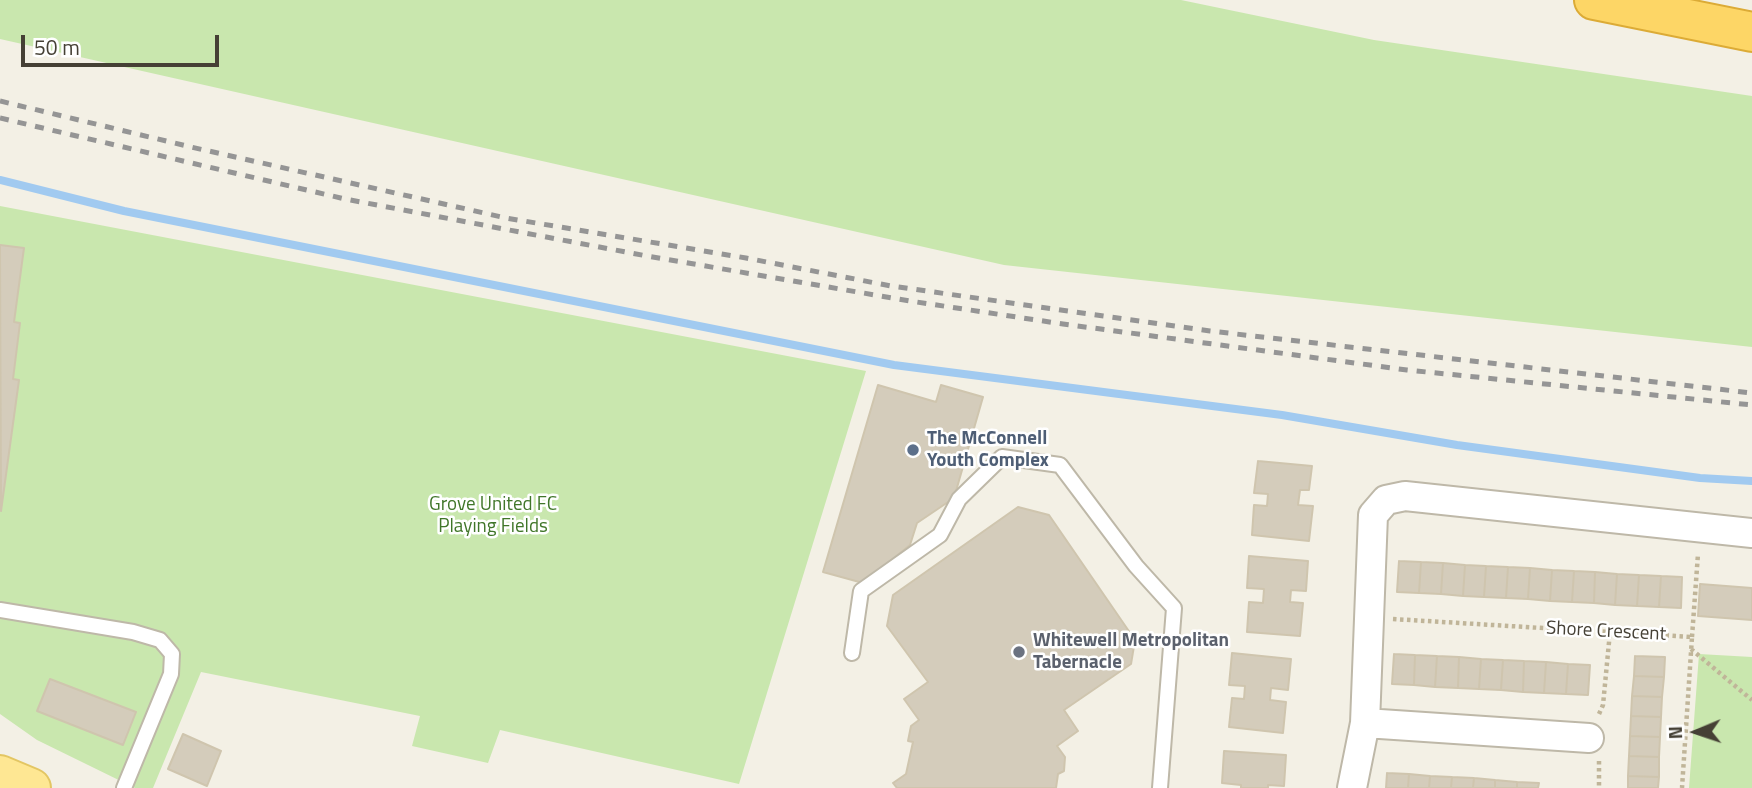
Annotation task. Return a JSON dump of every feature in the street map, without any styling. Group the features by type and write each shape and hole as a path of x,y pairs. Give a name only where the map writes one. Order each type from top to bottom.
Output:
{"highway":[{"path":"1594,0 1752,32"}],"main road":[{"path":"0,775 31,788"}],"street":[{"path":"1352,788 1365,723 1373,515 1386,500 1405,496 1752,533"},
{"path":"1365,723 1590,738"}],"lane":[{"path":"852,653 861,591 940,535 959,499 1002,457 1060,466 1136,566 1174,608 1160,788"},
{"path":"0,610 133,632 159,640 172,654 171,674 124,788"}],"path":[{"path":"1692,637 1700,527"},
{"name":"Shore Crescent","path":"1369,618 1692,637 1682,788"},
{"path":"1600,788 1601,764 1590,738 1603,705 1610,632"},
{"path":"1691,649 1752,701"}],"green space":[{"path":"0,0 1181,0 1374,40 1752,96 1752,347 1004,265 0,39"},
{"name":"Grove United FC Playing Fields","path":"0,206 866,371 739,784 500,730 488,763 412,746 420,716 201,672 153,788 135,788 37,740 0,714"},
{"path":"1699,654 1752,657 1752,788 1689,788"}],"building":[{"path":"0,245 24,248 14,322 20,323 13,379 19,380 1,511"},
{"name":"The McConnell Youth Complex","path":"878,385 936,402 941,385 983,397 954,498 917,523 910,545 863,583 823,572"},
{"path":"1258,461 1312,466 1309,490 1300,490 1298,505 1313,506 1309,541 1252,535 1254,505 1267,506 1268,494 1254,493"},
{"name":"Whitewell Metropolitan Tabernacle","path":"1018,507 1049,515 1135,640 1131,664 1064,710 1078,731 1057,746 1065,757 1064,771 1058,774 1056,788 897,788 893,783 906,774 913,742 908,741 911,726 919,720 904,699 928,682 887,626 893,595"},
{"path":"1249,556 1308,561 1306,591 1291,590 1290,602 1303,603 1300,636 1247,632 1249,602 1263,603 1264,589 1247,588"},
{"path":"1399,561 1421,562 1419,593 1397,592"},
{"path":"1421,562 1443,563 1441,594 1419,593"},
{"path":"1443,563 1465,565 1463,596 1441,594"},
{"path":"1465,565 1486,566 1484,597 1463,596"},
{"path":"1486,566 1508,567 1506,598 1484,597"},
{"path":"1508,567 1530,568 1528,599 1506,598"},
{"path":"1530,568 1552,570 1550,601 1528,599"},
{"path":"1552,570 1574,571 1572,602 1550,601"},
{"path":"1574,571 1595,572 1594,603 1572,602"},
{"path":"1595,572 1617,574 1615,605 1594,603"},
{"path":"1617,574 1639,575 1637,606 1615,605"},
{"path":"1639,575 1661,576 1659,607 1637,606"},
{"path":"1661,576 1682,577 1681,608 1659,607"},
{"path":"1700,584 1752,588 1752,620 1698,616"},
{"path":"1232,653 1291,659 1288,690 1271,688 1270,700 1286,702 1283,733 1229,727 1232,698 1244,699 1245,686 1229,685"},
{"path":"1394,654 1415,655 1414,685 1392,684"},
{"path":"1415,655 1437,656 1435,687 1414,685"},
{"path":"1437,656 1459,657 1458,688 1435,687"},
{"path":"1635,656 1665,657 1664,677 1634,676"},
{"path":"1459,657 1481,659 1479,689 1458,688"},
{"path":"1481,659 1503,660 1501,690 1479,689"},
{"path":"1503,660 1524,661 1523,692 1501,690"},
{"path":"1524,661 1546,662 1544,693 1523,692"},
{"path":"1546,662 1568,664 1566,694 1544,693"},
{"path":"1568,664 1590,665 1588,695 1566,694"},
{"path":"1634,676 1664,677 1662,697 1632,696"},
{"path":"50,679 136,712 123,745 37,711"},
{"path":"1632,696 1662,697 1661,717 1631,716"},
{"path":"1631,716 1661,717 1660,737 1630,736"},
{"path":"183,734 221,751 207,786 168,769"},
{"path":"1630,736 1660,737 1659,757 1629,756"},
{"path":"1224,751 1286,755 1284,786 1241,788 1241,785 1222,783"},
{"path":"1629,756 1659,757 1659,777 1628,776"},
{"path":"1387,773 1409,774 1408,788 1386,788"},
{"path":"1409,774 1430,776 1429,788 1408,788"},
{"path":"1430,776 1452,777 1451,788 1429,788"},
{"path":"1628,776 1659,777 1658,788 1628,788"},
{"path":"1452,777 1474,778 1473,788 1451,788"},
{"path":"1474,778 1495,780 1495,788 1473,788"},
{"path":"1495,780 1517,782 1517,788 1495,788"},
{"path":"1517,782 1539,783 1538,788 1517,788"}],"waterway":[{"path":"0,180 124,211 894,365 1282,415 1457,445 1700,478 1752,481"}],"railway":[{"path":"0,101 506,218 746,258 891,286 1210,331 1752,393"},
{"path":"0,118 345,199 647,256 910,301 1407,370 1752,405"}],"place":[{"name":"The McConnell Youth Complex","path":"913,450"},
{"name":"Whitewell Metropolitan Tabernacle","path":"1019,652"}]}
